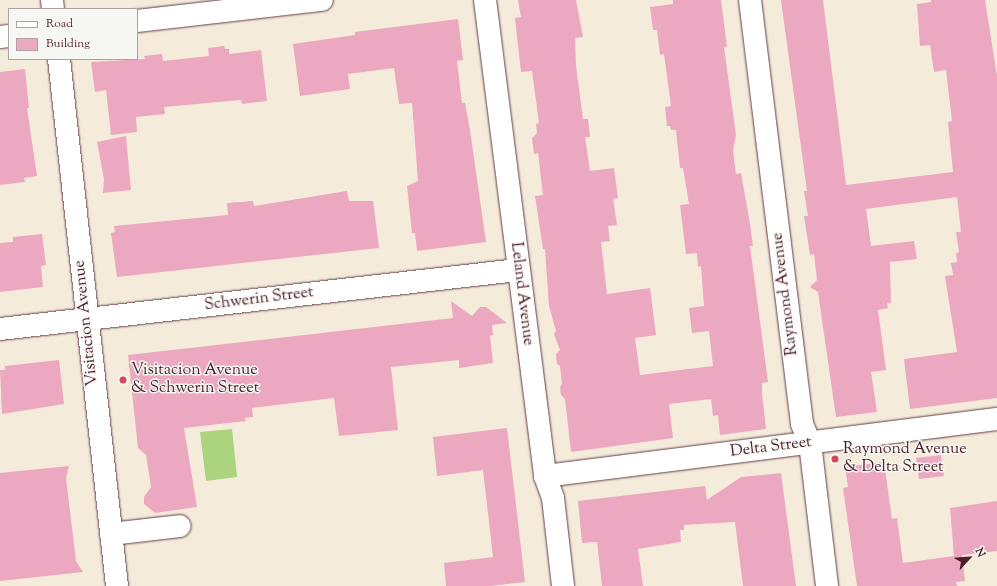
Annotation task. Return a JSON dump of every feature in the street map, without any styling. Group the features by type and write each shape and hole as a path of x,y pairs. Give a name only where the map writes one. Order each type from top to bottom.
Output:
{"street":[{"path":"138,21 322,0"},
{"name":"Leland Avenue","path":"485,0 545,476 553,498 563,586"},
{"name":"Raymond Avenue","path":"750,0 802,424 810,443 827,586"},
{"name":"Visitacion Avenue","path":"59,60 86,319 117,586"},
{"name":"Schwerin Street","path":"0,329 518,270"},
{"name":"Delta Street","path":"545,476 997,419"},
{"path":"111,534 180,526"}],"green space":[{"path":"232,429 237,477 206,481 200,432"}],"building":[{"path":"518,0 576,0 583,37 575,38 576,66 583,119 588,119 590,137 585,137 590,171 614,168 618,198 613,199 617,225 608,226 610,241 601,242 607,294 650,288 656,335 635,338 640,375 713,366 709,331 692,333 689,308 704,306 701,266 698,267 697,253 686,254 680,205 689,204 683,168 680,168 676,130 671,130 670,126 667,126 665,107 671,106 664,54 660,55 657,30 653,30 650,7 673,4 673,0 721,0 727,47 724,47 736,135 733,151 736,174 741,173 750,224 753,246 750,246 768,382 762,383 766,429 720,435 718,415 713,416 711,399 669,404 673,438 571,452 565,399 561,395 560,387 562,384 560,366 557,364 556,354 560,350 554,334 556,331 549,306 545,249 543,249 535,196 543,195 538,153 534,154 532,138 537,133 536,124 539,123 532,71 521,72 515,18 521,17"},
{"path":"781,0 823,0 846,185 953,172 948,122 952,121 946,70 934,72 930,45 920,46 917,4 931,2 931,0 985,0 997,76 997,398 910,409 904,359 957,352 945,276 953,275 951,263 957,262 956,253 959,252 956,232 961,232 957,197 866,209 871,246 914,241 917,259 890,262 891,303 887,303 888,308 878,310 886,370 871,372 877,412 836,417 818,292 810,287 817,280 814,254 810,255 804,216 808,216 804,191 807,191"},
{"path":"458,19 463,60 457,61 462,103 465,103 470,130 486,242 417,251 415,233 412,233 407,186 418,181 412,103 399,104 394,68 348,74 350,89 300,96 293,44 355,35 355,32"},
{"path":"224,46 225,49 229,49 229,54 261,50 267,101 242,104 241,100 164,107 165,114 136,117 137,132 111,135 106,90 95,92 91,62 138,60 145,59 144,56 162,54 163,61 209,56 208,48"},
{"path":"25,69 29,108 27,108 37,176 24,178 25,182 0,185 0,72"},
{"path":"126,136 131,190 103,193 104,179 97,142"},
{"path":"347,191 349,201 373,201 379,248 117,277 111,233 115,232 114,226 228,215 227,203 253,201 254,206"},
{"path":"42,234 46,265 41,266 43,287 0,292 0,243 13,242 13,237"},
{"path":"451,301 472,316 480,307 486,307 507,323 492,325 493,335 490,336 493,363 459,368 459,360 391,367 398,430 339,436 334,398 252,408 253,417 245,418 246,421 184,428 197,507 155,513 144,504 144,497 151,487 146,455 138,448 128,355 453,318"},
{"path":"59,360 64,404 2,414 0,370 5,370 5,366"},
{"path":"507,428 525,582 490,586 446,586 444,563 493,557 483,470 437,476 433,437"},
{"path":"941,455 944,476 919,479 916,458"},
{"path":"884,462 892,519 897,518 903,563 954,556 950,508 997,501 997,551 962,555 965,581 956,582 957,586 857,586 843,488 848,487 845,467"},
{"path":"69,466 66,478 76,561 83,572 0,581 0,473"},
{"path":"781,473 796,586 743,586 735,522 684,525 684,530 680,530 681,542 638,549 643,586 602,586 597,542 582,543 578,501 705,486 707,500 741,477"}],"place":[{"name":"Visitacion Avenue & Schwerin Street","path":"123,380"},
{"name":"Raymond Avenue & Delta Street","path":"835,459"}]}
